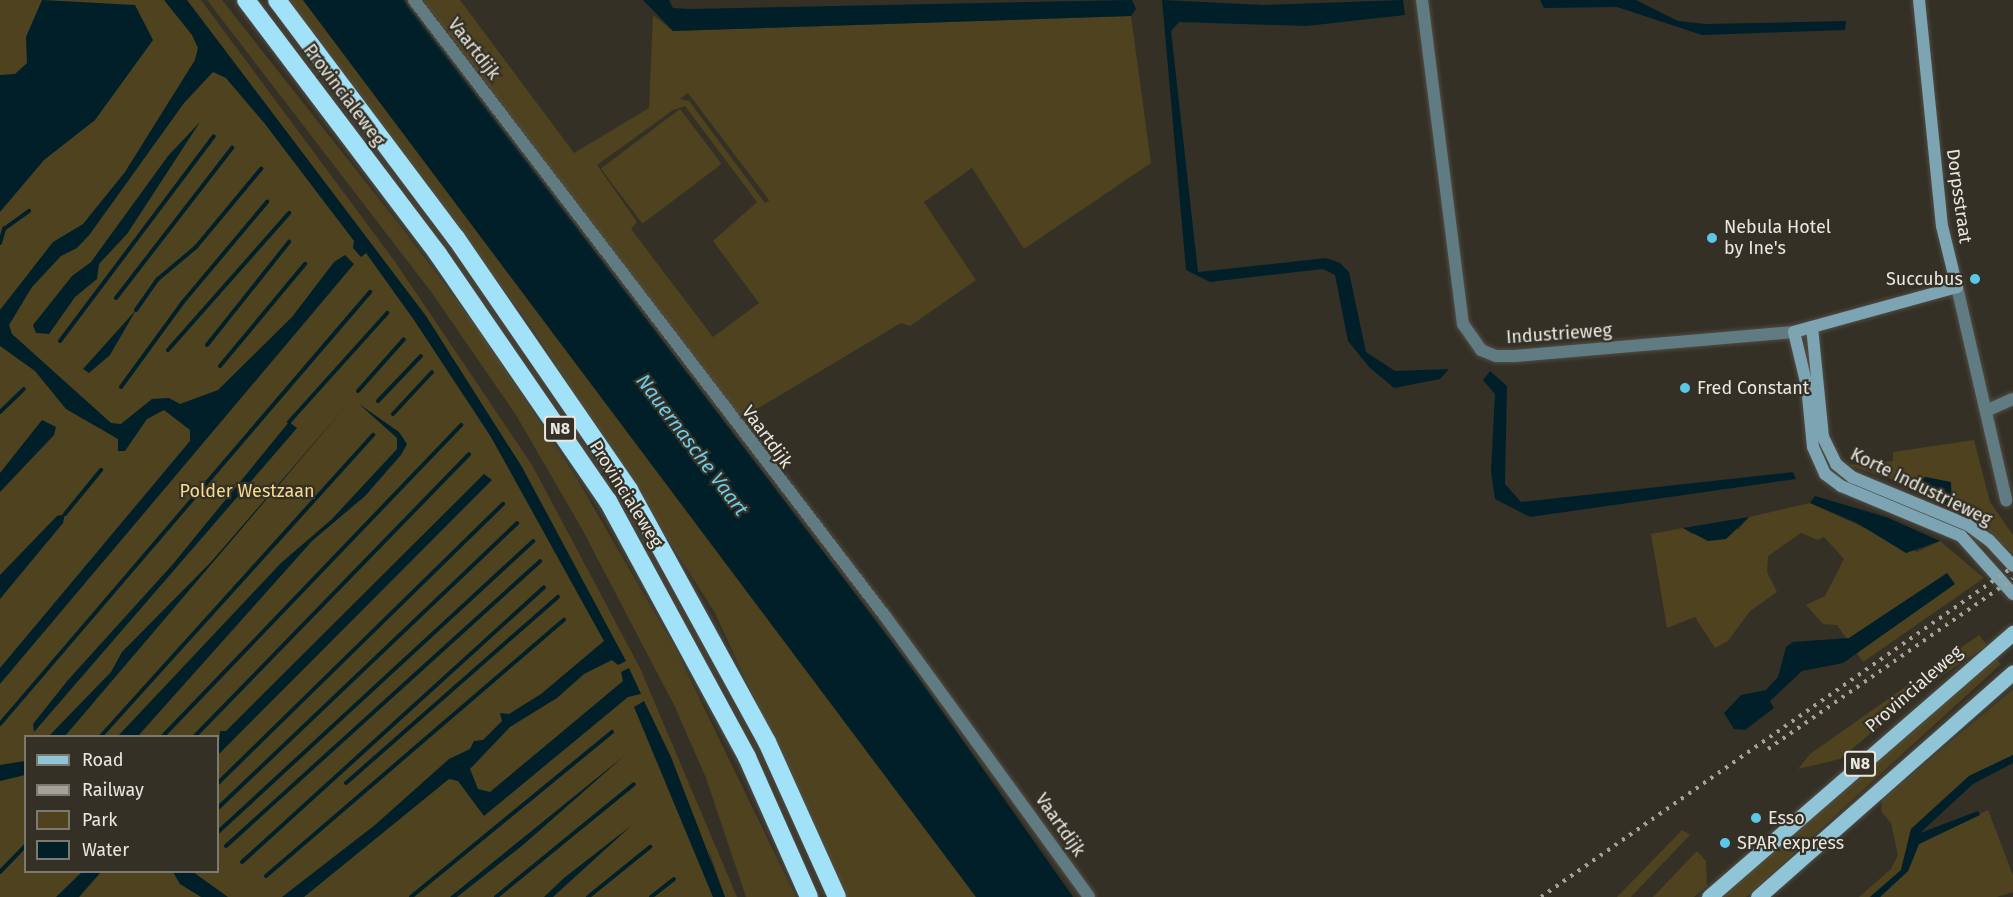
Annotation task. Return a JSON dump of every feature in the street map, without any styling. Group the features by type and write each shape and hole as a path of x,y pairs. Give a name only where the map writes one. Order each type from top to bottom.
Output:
{"highway":[{"name":"Provincialeweg","path":"246,0 438,254 608,501 747,757 809,897"},
{"name":"Provincialeweg","path":"277,0 456,238 629,490 767,742 837,897"}],"main road":[{"name":"Provincialeweg","path":"1709,897 2013,633"},
{"name":"N8","path":"1758,897 2013,672"}],"street":[{"name":"Vaartdijk","path":"414,0 885,616 1089,897"},
{"name":"Industrieweg","path":"1422,0 1463,324 1481,350 1496,356 1515,356 1794,332 1957,287"},
{"name":"Dorpsstraat","path":"1918,0 1942,226 1988,410 2006,500"},
{"name":"Korte Industrieweg","path":"1812,327 1823,437 1836,464 1852,477 1979,531 2013,566"},
{"name":"Korte Industrieweg","path":"1794,332 1807,386 1813,447 1825,474 1841,486 1961,536 1985,557 2013,594"},
{"path":"1988,410 2013,399"}],"green space":[{"name":"Polder Westzaan","path":"0,0 201,0 396,263 532,465 640,668 737,897 725,897 708,848 720,897 0,897"},
{"path":"207,0 222,0 406,233 481,333 576,477 675,648 796,897 746,897 706,778 675,707 582,529 516,415 432,293"},
{"path":"287,0 303,0 976,897 846,897 715,613 533,329"},
{"path":"423,0 460,0 574,153 649,108 653,15 673,31 1131,16 1151,163 1024,249 972,168 924,202 976,280 910,326 901,323 740,419","holes":["688,93 769,200 769,201 765,203 689,101 680,99","685,106 757,202 713,241 759,303 713,337 631,229 637,222 597,165 673,110"]},
{"path":"680,109 722,164 642,224 601,169"},
{"path":"1974,440 1990,502 2013,535 2013,554 1985,527 1952,508 1953,493 1926,477 1909,485 1847,465 1893,461 1893,452"},
{"path":"1810,503 1917,552 1940,541 1984,578 1863,662 1837,625 1823,624 1806,605 1825,596 1844,559 1824,537 1818,540 1801,533 1768,556 1767,572 1777,592 1750,611 1728,641 1715,648 1695,617 1667,628 1651,534 1683,528 1692,534 1739,529 1749,517"},
{"path":"1979,635 1987,645 1927,686 1840,759 1798,769 1810,754"},
{"path":"1995,658 2001,664 1746,897 1718,897"},
{"path":"2013,689 2013,755 1969,776 1911,829 1901,870 1870,897 1859,897 1891,869 1898,855 1891,823 1881,811 1882,800"},
{"path":"1988,810 2013,875 2013,892 1997,897 1880,897 1908,871 1919,844"},
{"path":"1682,830 1690,835 1631,897 1617,897"},
{"path":"1697,851 1706,861 1707,886 1694,897 1653,897"}],"water":[{"path":"42,0 135,5 153,40 95,120 44,160 0,212 0,75 15,74 27,63 26,37"},
{"path":"164,0 187,0 426,316 522,467 626,661 618,665 612,660 584,674 557,698 510,727 470,769 478,789 490,792 623,681 621,672 629,668 641,694 628,697 484,816 458,781 449,779 304,897 282,897 375,825 449,759 470,749 474,741 483,740 502,721 500,713 509,714 541,694 604,641 491,437 414,320 366,253 361,257 353,248 354,241 265,124 226,78 213,72 184,103 90,234 77,248 61,256 32,287 9,325 12,334 111,423 121,424 152,399 169,398 180,404 218,390 292,317 334,262 345,255 354,264 0,684 0,668 190,441 190,430 164,410 147,419 125,451 118,451 118,439 66,409 35,371 0,346 0,310 53,242 83,224 125,172 195,60 198,48 192,35"},
{"name":"Nauernasche Vaart","path":"303,0 404,0 914,671 1073,897 976,897"},
{"path":"643,0 669,0 673,8 689,9 1132,0 1136,9 1131,16 673,31"},
{"path":"1162,0 1264,5 1403,0 1405,15 1306,26 1179,22 1171,31 1198,272 1326,258 1340,263 1349,272 1366,352 1395,371 1449,369 1440,379 1394,388 1369,367 1348,341 1335,275 1323,269 1210,282 1186,270"},
{"path":"1540,0 1636,0 1678,21 1706,24 1846,21 1845,30 1702,35 1617,7 1544,8"},
{"path":"200,122 127,234 99,264 97,279 75,297 49,334 36,333 33,325 72,276 91,262 168,156"},
{"path":"136,310 110,355 89,373 83,369"},
{"path":"1490,371 1507,386 1505,484 1521,502 1793,472 1796,479 1530,517 1495,499 1491,471 1495,394 1483,380"},
{"path":"359,404 399,432 407,444 401,455 365,496 312,541 139,735 119,735 281,563 332,519 397,449 397,438"},
{"path":"346,406 66,735 50,735 111,672 122,652 211,562"},
{"path":"42,420 56,427 54,435 0,492 0,473"},
{"path":"289,422 297,428 34,732 33,724 68,680 173,564"},
{"path":"484,474 492,480 219,754 220,731 226,731"},
{"path":"1926,477 1951,482 1952,508 1909,485"},
{"path":"1815,496 1886,517 1940,541 1906,553 1857,523 1810,503"},
{"path":"65,514 63,523 0,599 0,575 57,516"},
{"path":"1749,517 1726,539 1708,541 1683,528"},
{"path":"1947,573 1955,584 1843,663 1802,671 1770,701 1774,708 1745,730 1734,729 1724,713 1741,695 1766,690 1778,677 1786,647 1793,642 1849,638"},
{"path":"644,701 671,757 725,897 713,897 634,707"},
{"path":"2013,755 2013,763 1973,784 1920,833 1978,811 1980,815 1919,844 1908,871 1880,897 1870,897 1901,870 1911,829 1969,776"},
{"path":"624,756 523,845 457,897 450,897"},
{"path":"24,761 24,775 0,781 0,765"},
{"path":"632,825 553,897 544,897 564,878"},
{"path":"81,873 100,873 79,897 56,897"},
{"path":"174,873 194,873 228,897 201,897 180,884"}],"waterway":[{"path":"60,341 214,136"},
{"path":"116,298 232,148"},
{"path":"136,310 158,279 196,247 261,169"},
{"path":"121,387 183,302 267,202"},
{"path":"0,243 4,229 29,211"},
{"path":"168,350 289,213"},
{"path":"207,345 289,242"},
{"path":"220,366 305,264"},
{"path":"0,724 370,292"},
{"path":"289,422 387,313"},
{"path":"358,391 404,339"},
{"path":"378,401 421,356"},
{"path":"393,414 432,372"},
{"path":"0,412 24,389"},
{"path":"164,735 461,425"},
{"path":"102,735 373,435"},
{"path":"196,735 469,454"},
{"path":"65,514 101,470"},
{"path":"219,782 503,504"},
{"path":"219,807 517,523"},
{"path":"219,831 533,541"},
{"path":"226,846 540,561"},
{"path":"242,862 544,587"},
{"path":"346,783 558,597"},
{"path":"266,876 564,620"},
{"path":"411,897 612,732"},
{"path":"496,897 634,784"},
{"path":"0,872 24,847"},
{"path":"588,897 650,847"},
{"path":"651,897 674,879"}],"railway":[{"path":"1541,897 2013,567"},
{"path":"1768,749 2013,579"}],"place":[{"name":"Nebula Hotel by Ine's","path":"1712,238"},
{"name":"Succubus","path":"1975,279"},
{"name":"Fred Constant","path":"1685,388"},
{"name":"Esso","path":"1756,818"},
{"name":"SPAR express","path":"1725,843"}]}
